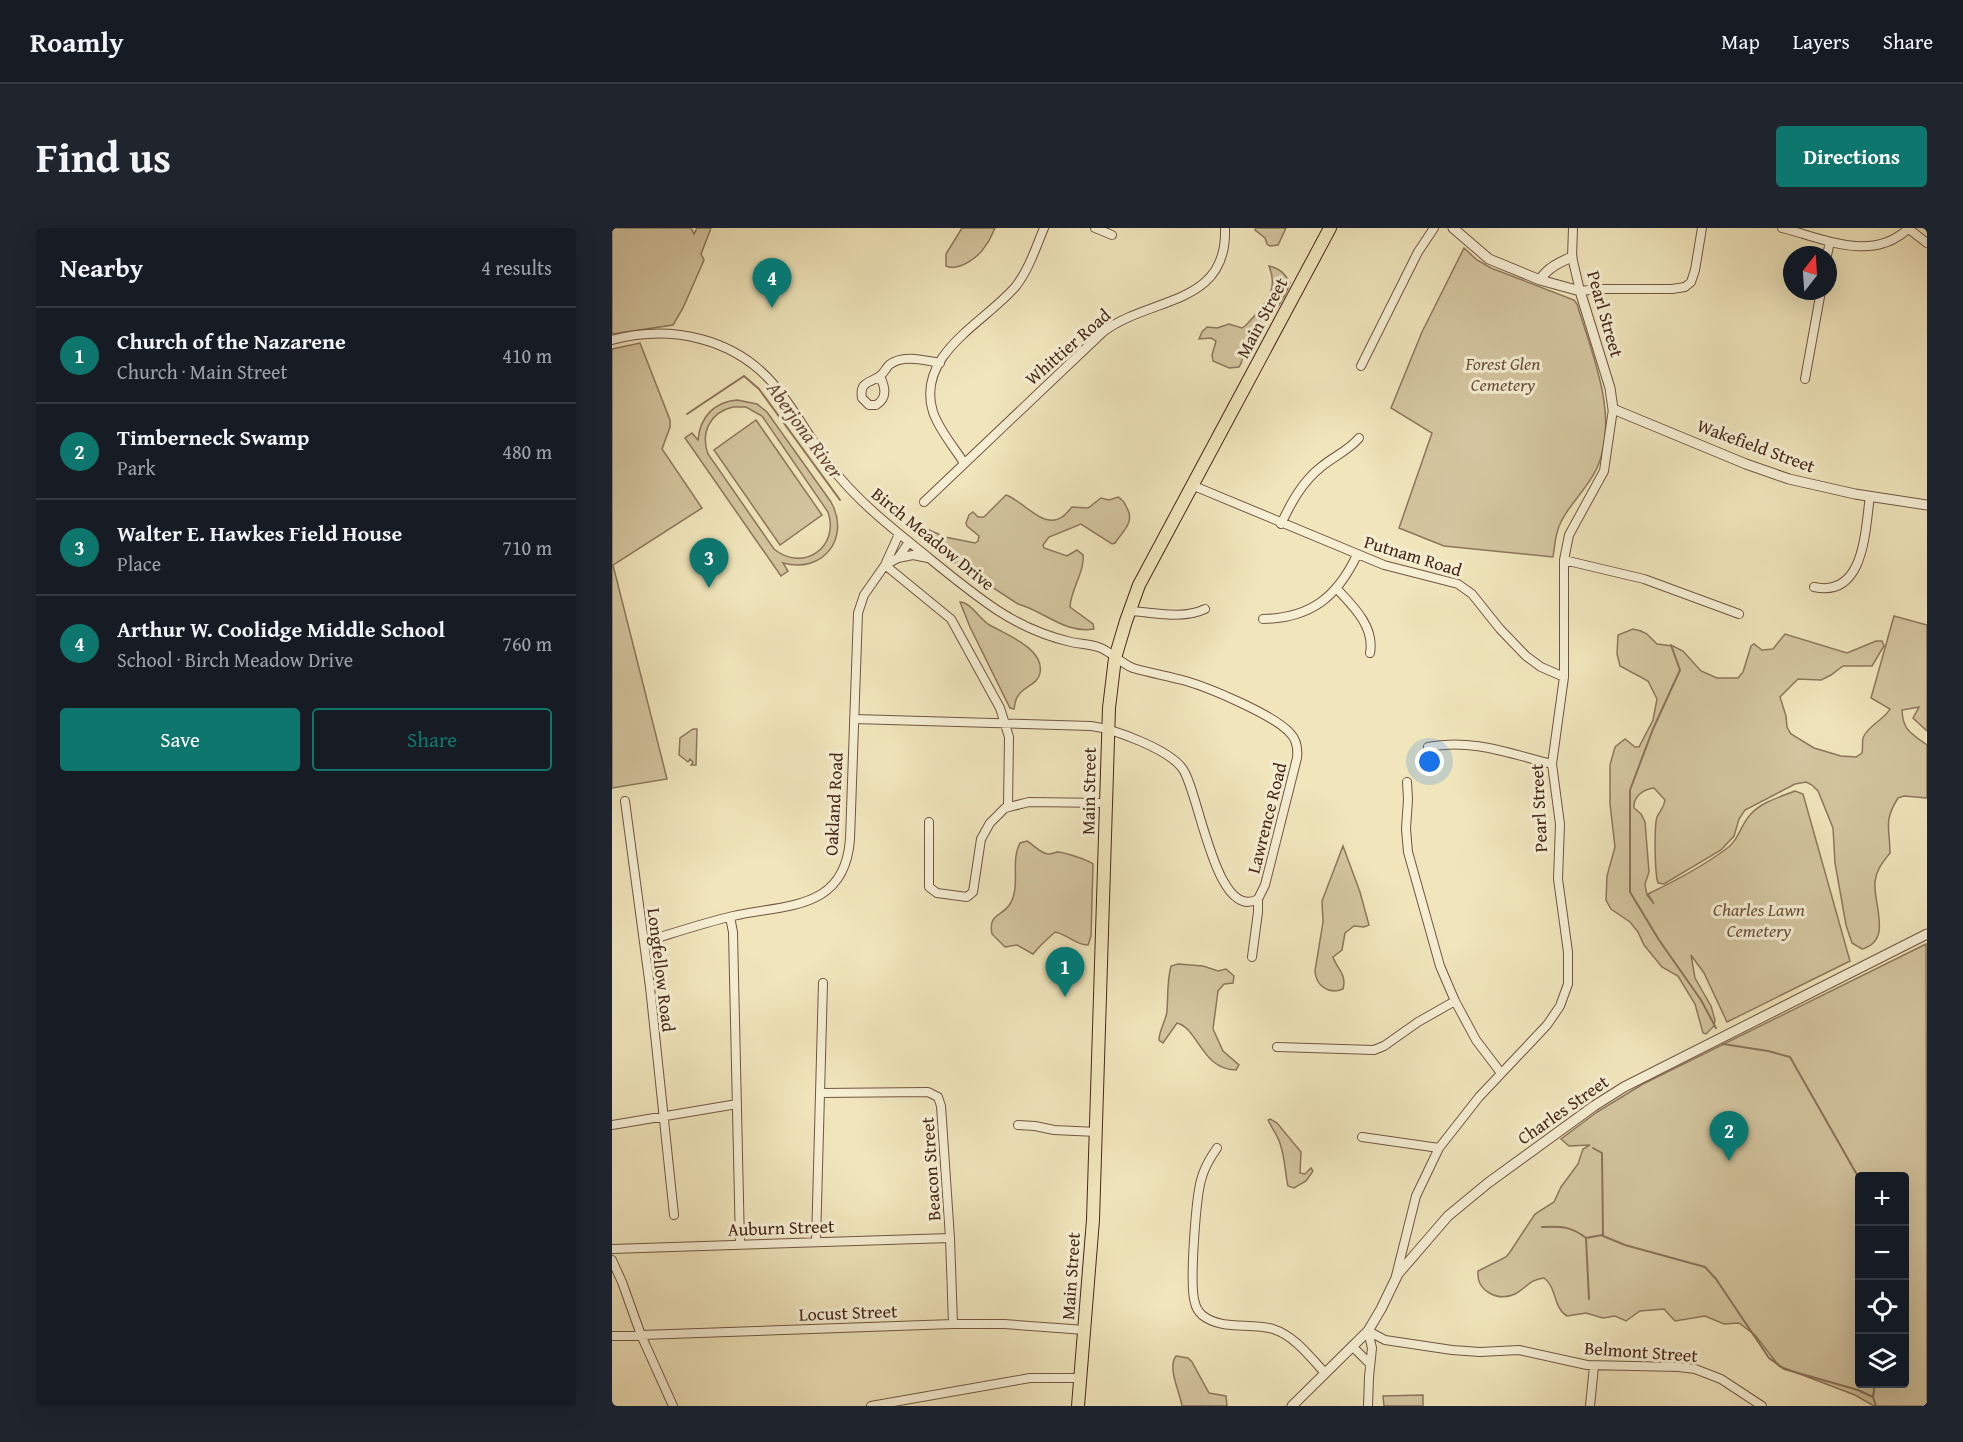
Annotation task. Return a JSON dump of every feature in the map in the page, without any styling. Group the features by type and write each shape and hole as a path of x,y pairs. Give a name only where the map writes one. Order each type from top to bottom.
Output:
{"main road":[{"name":"Main Street","path":"1078,1406 1093,1220 1108,730 1115,658 1129,611 1146,572 1330,228"}],"street":[{"path":"964,463 940,427 933,409 931,388 940,363 953,345 1017,285 1030,262 1044,228"},
{"path":"1095,228 1112,235"},
{"name":"Whittier Road","path":"924,502 1076,357 1114,324 1135,313 1184,297 1206,284 1221,261 1226,228"},
{"path":"1361,366 1418,252 1434,228"},
{"path":"1453,228 1489,259 1540,280 1580,291 1599,288 1672,289 1685,287 1695,270 1702,228"},
{"name":"Pearl Street","path":"1396,1277 1416,1196 1439,1148 1463,1115 1555,1014 1562,1002 1568,982 1568,952 1558,879 1560,824 1552,764 1564,677 1564,560 1569,535 1604,471 1613,409 1610,388 1572,257 1573,228"},
{"path":"1782,228 1830,242 1858,247 1874,246 1890,241 1909,228 1927,243"},
{"path":"1829,246 1830,242"},
{"path":"1540,280 1544,273 1552,267 1572,257"},
{"path":"1805,379 1819,300"},
{"name":"Birch Meadow Drive","path":"612,340 649,333 678,334 712,343 744,358 777,388 840,478 899,534 982,599 1017,622 1051,636 1099,647 1115,658"},
{"path":"880,376 890,364 902,359 940,363"},
{"name":"Wakefield Street","path":"1613,409 1770,473 1820,487 1927,505"},
{"path":"1281,524 1292,501 1306,482 1322,466 1350,448 1359,438"},
{"name":"Putnam Road","path":"1194,486 1394,569 1446,580 1463,587 1476,598 1500,629 1526,656 1541,667 1564,677"},
{"path":"1814,587 1826,589 1838,586 1850,576 1856,567 1862,550 1870,496"},
{"name":"Oakland Road","path":"644,942 730,917 809,902 829,889 841,875 849,848 859,608 865,592 885,566 899,534"},
{"name":"Oakland Road","path":"885,566 898,558 909,542"},
{"path":"898,558 913,555 929,558"},
{"path":"1263,619 1279,618 1302,612 1319,604 1337,589 1357,555"},
{"path":"1564,560 1644,579 1739,614"},
{"path":"885,566 938,606 955,624 1000,708 1007,723 1010,743 1008,806"},
{"path":"1337,589 1363,621 1370,636 1370,653"},
{"path":"1129,611 1182,615 1194,614 1205,609"},
{"name":"Lawrence Road","path":"1115,658 1131,667 1183,680 1215,692 1282,726 1294,738 1298,752 1265,885 1258,899 1252,957"},
{"path":"854,719 1091,726 1108,730 1162,752 1180,765 1189,779 1223,882 1231,894 1238,899 1250,902 1258,899"},
{"path":"1428,747 1467,744 1552,764"},
{"path":"1407,782 1408,852 1440,966 1455,1001 1480,1046 1501,1073"},
{"name":"Longfellow Road","path":"624,801 644,942 674,1215"},
{"path":"929,822 928,882 932,890 968,897 973,892 983,836 995,817 1008,806 1029,802 1107,803"},
{"path":"730,917 733,932 740,1244"},
{"name":"Charles Street","path":"1292,1406 1368,1331 1382,1309 1396,1277 1436,1229 1458,1207 1603,1100 1671,1062 1927,934"},
{"path":"816,1242 823,983"},
{"path":"1277,1047 1374,1050 1455,1001"},
{"name":"Beacon Street","path":"820,1093 930,1092 937,1095 941,1106 950,1238 952,1324"},
{"path":"612,1125 736,1104"},
{"path":"1018,1125 1054,1130 1097,1132"},
{"path":"1362,1137 1439,1148"},
{"path":"1217,1148 1205,1167 1199,1186 1193,1297 1196,1307 1205,1317 1218,1323 1266,1327 1285,1334 1297,1343 1325,1373"},
{"name":"Auburn Street","path":"612,1249 950,1238"},
{"path":"612,1260 641,1335 673,1406"},
{"name":"Locust Street","path":"612,1336 952,1324 1004,1324 1085,1330"},
{"path":"1368,1331 1372,1348 1368,1406"},
{"name":"Belmont Street","path":"1368,1331 1385,1340 1419,1346 1474,1352 1527,1351 1594,1366 1695,1369 1720,1378 1762,1406"},
{"path":"1353,1347 1370,1364"},
{"path":"1590,1406 1594,1366"},
{"path":"871,1406 1030,1378 1081,1378"}],"green space":[{"path":"612,228 691,228 694,234 697,228 711,228 701,254 704,260 673,325 612,334"},
{"path":"962,228 995,228 989,241 974,258 957,267 946,266 946,254"},
{"path":"1256,228 1286,228 1278,245 1270,246 1265,238 1255,230"},
{"name":"Forest Glen Cemetery","path":"1464,248 1477,260 1491,268 1574,300 1596,364 1605,407 1606,428 1603,448 1597,468 1559,526 1553,557 1444,546 1399,528 1432,433 1391,408 1422,332"},
{"path":"1269,266 1276,268 1286,277 1290,283 1287,291 1272,316 1247,345 1239,367 1229,368 1213,361 1212,355 1216,341 1211,338 1199,339 1202,332 1207,327 1217,328 1229,324 1242,328 1245,326 1268,299 1272,284"},
{"path":"640,343 670,420 670,427 662,449 702,508 613,565 667,779 612,788 612,349"},
{"path":"737,400 757,404 767,412 831,502 836,515 838,528 830,550 821,558 810,563 797,565 783,563 788,571 781,576 685,438 692,433 698,440 705,418 715,407","holes":["733,407 746,407 762,416 828,512 829,536 816,553 807,557 785,556 774,549 708,454 705,438 713,418"]},
{"path":"756,420 822,515 780,545 714,450"},
{"path":"1006,495 1048,520 1062,517 1072,507 1088,508 1101,498 1109,500 1118,497 1124,503 1130,518 1115,543 1112,544 1081,524 1049,537 1043,545 1044,548 1067,556 1077,550 1083,555 1082,567 1070,607 1093,624 1094,629 1083,630 1064,625 1018,604 952,561 916,533 913,528 927,529 945,537 975,543 979,536 967,526 969,515 973,512 978,517 984,517"},
{"path":"960,602 971,607 988,624 1022,643 1036,656 1040,664 1039,677 1020,693 1014,709 1010,708"},
{"name":"Charles Lawn Cemetery","path":"1894,616 1927,625 1927,731 1913,718 1919,707 1902,710 1906,727 1927,745 1927,798 1904,796 1898,798 1890,813 1888,825 1890,853 1878,870 1875,882 1879,930 1877,938 1871,945 1862,949 1852,943 1846,925 1835,863 1833,828 1818,791 1812,785 1806,782 1795,784 1745,810 1739,819 1734,836 1721,850 1664,884 1658,883 1657,879 1655,838 1657,817 1665,800 1654,788 1643,792 1635,800 1634,808 1645,822 1649,872 1645,884 1647,895 1654,904 1648,894 1726,849 1734,841 1754,810 1771,800 1795,791 1803,794 1850,961 1727,1022 1704,973 1691,955 1695,978 1711,1006 1715,1020 1714,1026 1706,1034 1703,1033 1695,1004 1678,976 1662,967 1644,945 1630,922 1611,909 1606,900 1607,876 1615,847 1610,804 1610,765 1615,747 1625,739 1635,747 1639,747 1653,720 1657,699 1648,681 1620,666 1617,654 1618,635 1633,629 1641,631 1657,644 1673,646 1683,651 1701,671 1717,678 1738,678 1743,672 1751,646 1754,644 1762,650 1773,649 1785,634 1847,653 1876,641 1882,641 1884,646 1872,666 1843,666 1821,680 1798,679 1780,697 1787,727 1791,734 1814,748 1841,756 1856,757 1862,753 1865,734 1890,709 1871,698"},
{"path":"693,729 697,729 696,765 691,765 693,762 690,759 688,762 679,755 680,738"},
{"path":"1027,841 1045,853 1065,853 1093,864 1091,936 1088,945 1080,944 1055,932 1033,954 1017,945 1005,947 992,934 992,922 1007,908 1013,897 1017,850 1020,843"},
{"path":"1343,846 1369,925 1354,926 1345,933 1342,950 1333,957 1343,975 1343,989 1333,991 1321,985 1315,971 1323,922 1322,901"},
{"path":"1926,944 1927,1406 1874,1406 1855,1395 1779,1366 1755,1335 1739,1323 1724,1324 1705,1316 1675,1321 1664,1309 1640,1311 1626,1321 1615,1316 1603,1318 1586,1313 1567,1316 1559,1308 1551,1287 1544,1278 1534,1280 1519,1292 1508,1296 1495,1296 1484,1289 1478,1278 1478,1271 1506,1257 1535,1214 1554,1202 1561,1187 1578,1164 1583,1149 1590,1145 1569,1146 1561,1139 1597,1112 1643,1084"},
{"path":"1178,964 1203,966 1218,971 1226,969 1234,976 1233,983 1224,984 1218,991 1213,1029 1223,1051 1239,1065 1236,1070 1215,1063 1190,1032 1177,1023 1163,1043 1159,1040 1167,1011 1171,966"},
{"path":"1268,1120 1277,1123 1301,1152 1300,1173 1305,1174 1311,1168 1313,1171 1306,1181 1294,1188 1288,1186 1279,1139"},
{"path":"1176,1356 1188,1358 1209,1393 1226,1396 1227,1406 1182,1406 1173,1373"},
{"path":"1423,1395 1423,1406 1384,1406 1383,1396"}],"waterway":[{"name":"Aberjona River","path":"687,414 744,376 759,389 840,500"},
{"path":"1671,645 1680,670 1653,729 1630,790 1630,892 1659,940 1701,1000 1716,1028"},
{"path":"1723,1044 1790,1057 1855,1172"},
{"path":"1593,1148 1602,1153 1603,1236 1625,1245 1705,1267 1716,1279 1769,1358 1784,1369 1858,1390 1873,1397"},
{"path":"1542,1227 1565,1228 1586,1238"},
{"path":"1589,1299 1586,1238 1602,1235"},
{"path":"1874,1388 1873,1397 1876,1406"}],"place":[{"name":"Arthur W. Coolidge Middle School","path":"772,308"},
{"name":"Walter E. Hawkes Field House","path":"709,588"},
{"name":"Church of the Nazarene","path":"1065,997"},
{"name":"Timberneck Swamp","path":"1729,1161"}]}
